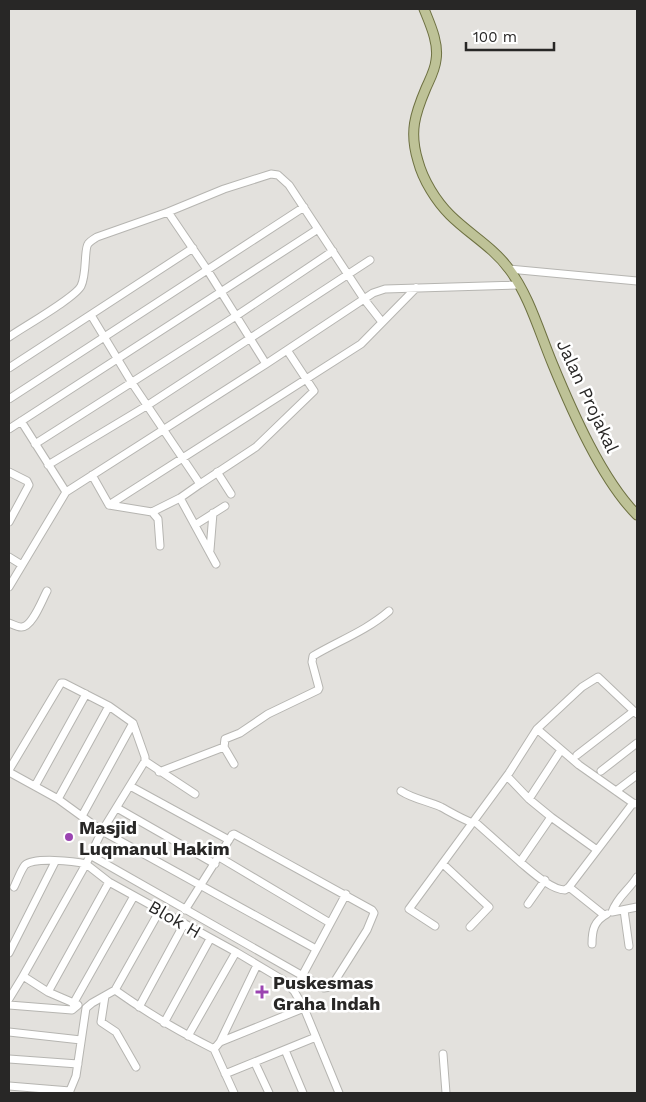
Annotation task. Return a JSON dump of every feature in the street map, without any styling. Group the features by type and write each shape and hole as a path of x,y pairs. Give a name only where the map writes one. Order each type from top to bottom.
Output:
{"main road":[{"name":"Jalan Projakal","path":"424,9 432,29 437,58 435,68 416,110 413,128 418,162 439,202 451,216 495,253 509,269 519,285 553,366 586,437 624,502 637,515"}],"street":[{"path":"9,337 77,293 84,279 88,243 224,189 270,174 278,175 289,186 364,300 382,322"},
{"path":"9,399 304,207"},
{"path":"168,212 208,271 266,364"},
{"path":"9,429 318,229"},
{"path":"9,368 193,248"},
{"path":"35,444 236,316 332,251"},
{"path":"48,465 148,405 370,260"},
{"path":"509,269 637,281"},
{"path":"9,587 66,492 373,293 385,289 519,285"},
{"path":"109,505 361,344 416,288"},
{"path":"91,315 132,383 200,484"},
{"path":"109,505 152,512 180,498 256,448 314,391 287,350"},
{"path":"22,421 66,492"},
{"path":"9,472 27,481 29,485 9,522"},
{"path":"217,472 231,494"},
{"path":"92,475 109,505"},
{"path":"180,498 216,564"},
{"path":"195,525 225,506"},
{"path":"152,512 158,519 160,546"},
{"path":"210,550 213,513"},
{"path":"9,557 22,565"},
{"path":"9,623 19,627 27,626 47,591"},
{"path":"234,764 224,747 225,739 240,733 268,714 318,690 312,662 313,656 358,633 389,611"},
{"path":"436,926 410,910 507,776 536,729 582,687 598,677 635,713 576,755"},
{"path":"9,999 86,864 102,831 145,762 144,752 133,723 109,706 64,683 59,684 9,771 58,799 102,831 316,949"},
{"path":"34,786 86,694"},
{"path":"58,799 109,706"},
{"path":"82,816 133,723"},
{"path":"401,791 408,796 474,822 538,877 562,890 570,887 597,850 635,804 579,765 536,729"},
{"path":"601,771 637,742"},
{"path":"159,772 224,747"},
{"path":"530,799 561,750"},
{"path":"145,762 195,794"},
{"path":"616,791 637,775"},
{"path":"507,776 530,799 597,850"},
{"path":"130,786 229,840"},
{"path":"117,808 330,923"},
{"path":"520,862 552,817"},
{"path":"90,855 186,910 302,976 324,988 331,987 367,930 374,913 346,894 237,834 232,835 186,910"},
{"path":"14,887 26,865 37,861 86,864"},
{"path":"9,953 55,862"},
{"name":"Blok H","path":"86,864 109,882 283,980 294,991 304,1008 339,1093"},
{"path":"443,864 489,907 470,928"},
{"path":"612,912 619,897 628,890 637,878"},
{"path":"528,904 545,880"},
{"path":"48,992 109,882"},
{"path":"570,887 604,915"},
{"path":"294,991 346,894"},
{"path":"9,1005 72,1010 134,896"},
{"path":"592,944 592,928 600,918 612,912 637,906"},
{"path":"9,1086 69,1092 76,1076 86,1008 115,990 160,910"},
{"path":"624,910 629,946"},
{"path":"139,1007 184,924"},
{"path":"164,1023 210,939"},
{"path":"188,1036 236,952"},
{"path":"214,1049 220,1042 257,965"},
{"path":"23,976 48,992 86,1008"},
{"path":"115,990 164,1023 214,1049 234,1093"},
{"path":"105,996 101,1022 116,1032 136,1067"},
{"path":"220,1042 304,1008"},
{"path":"9,1032 81,1040"},
{"path":"225,1074 316,1037"},
{"path":"285,1050 303,1093"},
{"path":"444,1054 446,1093"},
{"path":"9,1060 78,1064"},
{"path":"255,1063 269,1093"}],"place":[{"name":"Masjid Luqmanul Hakim","path":"69,837"},
{"name":"Puskesmas Graha Indah","path":"262,992"}]}
